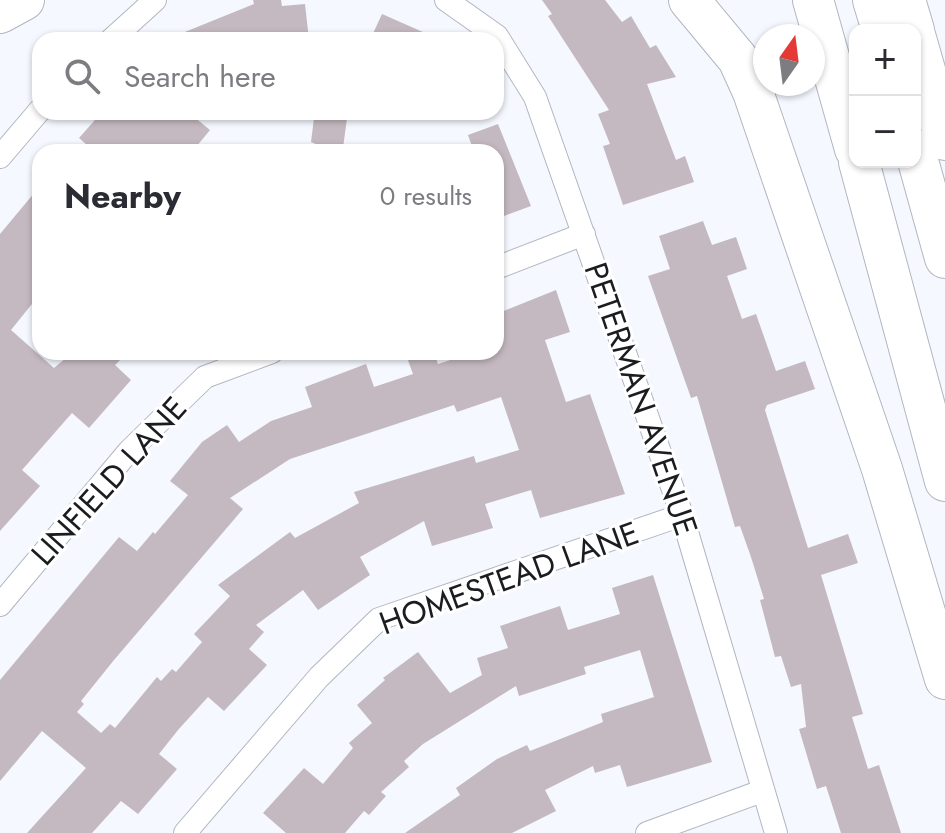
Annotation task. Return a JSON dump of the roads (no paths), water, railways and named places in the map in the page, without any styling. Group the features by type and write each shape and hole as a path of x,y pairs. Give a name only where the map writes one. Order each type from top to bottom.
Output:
{"highway":[{"path":"0,13 24,0"},
{"path":"689,0 738,59 753,92 882,469 945,679"},
{"path":"813,0 849,128"},
{"path":"873,0 880,24"},
{"path":"905,0 912,24"},
{"path":"921,56 945,140"},
{"path":"861,168 945,481"},
{"path":"920,168 945,258"}],"street":[{"path":"120,32 155,0"},
{"name":"PETERMAN AVENUE","path":"446,0 491,32"},
{"name":"PETERMAN AVENUE","path":"504,47 535,97 682,515 776,833"},
{"path":"0,157 32,119"},
{"path":"504,265 584,234"},
{"name":"LINFIELD LANE","path":"0,605 129,451 205,377 251,360"},
{"name":"HOMESTEAD LANE","path":"185,833 319,677 379,619 682,515"},
{"path":"647,833 762,791"}]}
